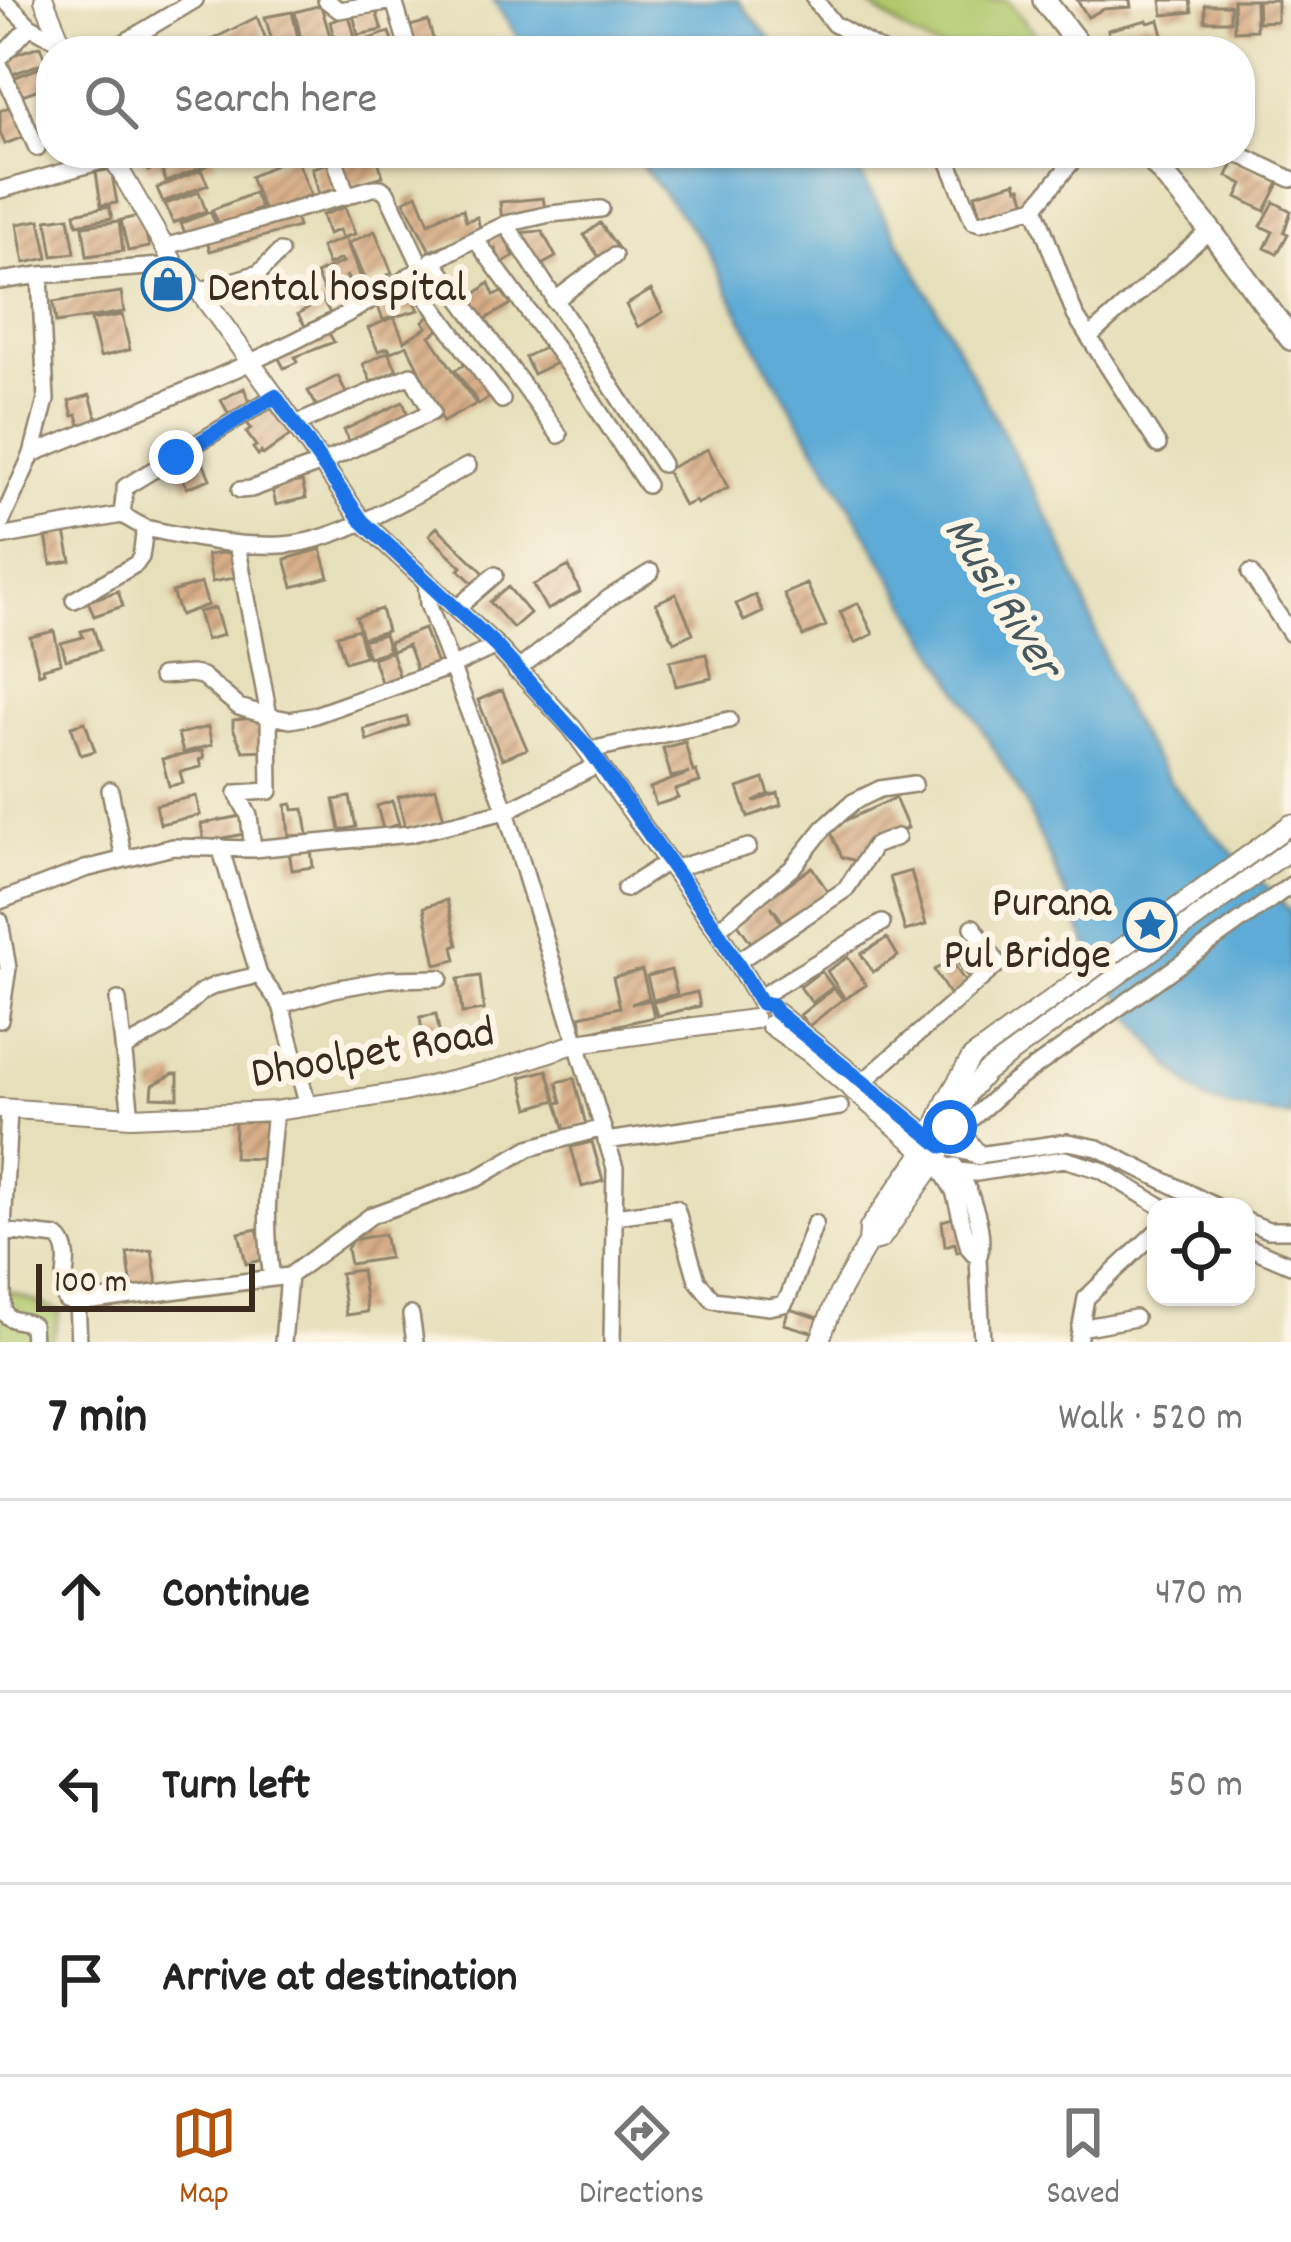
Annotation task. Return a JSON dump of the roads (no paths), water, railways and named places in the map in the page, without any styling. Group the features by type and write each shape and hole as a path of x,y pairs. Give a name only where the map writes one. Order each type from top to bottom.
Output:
{"highway":[{"path":"1043,0 1061,36"},
{"path":"1043,0 1071,36"},
{"path":"1158,168 1291,339"},
{"path":"1175,168 1291,319"}],"main road":[{"path":"44,0 59,36"},
{"path":"118,168 169,256 296,424 362,521 496,646 595,757 717,930 764,1011 933,1149"},
{"path":"933,1149 947,1099 978,1065 1291,824"},
{"path":"819,1342 838,1295 868,1243 881,1239 933,1149 958,1123 978,1065 1291,849"},
{"path":"764,1011 863,1081 933,1149"},
{"name":"Dhoolpet Road","path":"5,1109 131,1117 308,1107 404,1092 496,1070 577,1043 764,1011"},
{"path":"958,1123 979,1154"}],"street":[{"path":"4,0 46,36"},
{"path":"135,36 195,0"},
{"path":"326,0 339,10 394,2 404,36"},
{"path":"815,0 834,24 855,36"},
{"path":"30,26 0,62 36,146"},
{"path":"1255,162 1291,179"},
{"path":"0,190 72,168"},
{"path":"338,168 347,196"},
{"path":"951,168 968,214 980,223 1035,207 1068,168"},
{"path":"0,281 169,256 381,188 422,268 502,400"},
{"path":"1035,207 1075,315 1158,446"},
{"path":"32,454 249,362 347,314 506,224 602,209"},
{"path":"506,224 662,464"},
{"path":"1089,337 1210,230"},
{"path":"475,238 578,379 647,485"},
{"path":"199,291 259,273 280,252"},
{"path":"554,301 614,256"},
{"path":"422,268 559,436"},
{"path":"0,525 32,454 46,400 40,274"},
{"path":"240,490 322,463 432,412 411,375 296,424"},
{"path":"122,514 124,488 130,482 275,396"},
{"path":"0,537 122,514 145,528 204,541 284,545 311,541 362,521 468,466"},
{"path":"74,600 136,564 145,528"},
{"path":"237,544 269,716 270,791 238,793 249,816 253,848"},
{"path":"516,671 609,598 651,572"},
{"path":"1250,573 1291,634"},
{"path":"456,609 495,574"},
{"path":"426,580 428,604 506,811 615,1168 612,1342"},
{"path":"161,676 202,676 238,707 290,720 453,666 496,646"},
{"path":"0,901 85,869 173,847 253,848 410,834 506,811 595,757 729,719"},
{"path":"717,930 792,868 824,828 853,802 880,789 914,784"},
{"path":"110,790 124,859"},
{"path":"737,962 846,889 874,846 897,837"},
{"path":"220,847 259,975 281,1005 308,1107"},
{"path":"625,889 670,865 748,847"},
{"path":"958,1123 1291,885"},
{"path":"0,921 8,968 0,1020"},
{"path":"764,1011 882,923"},
{"path":"863,1081 998,964 973,927"},
{"path":"125,1048 168,1024 201,992 259,975"},
{"path":"281,1005 389,979 440,978"},
{"path":"118,1000 131,1117"},
{"path":"2,1231 63,1240 63,1294 77,1303 281,1277 372,1215 476,1179 530,1148 604,1134 840,1107"},
{"path":"5,1109 3,1310 11,1320 32,1325 33,1342"},
{"path":"275,1111 266,1244 281,1277 283,1342"},
{"path":"933,1149 979,1154 1068,1142 1098,1148 1199,1198"},
{"path":"933,1149 968,1185 983,1246 978,1258 982,1342"},
{"path":"933,1149 954,1191 969,1248 978,1258"},
{"path":"959,1171 1064,1160 1101,1170 1147,1198"},
{"path":"614,1216 676,1208 697,1280 713,1300 769,1307 784,1304 789,1295 815,1223"},
{"path":"1255,1225 1291,1230"},
{"path":"1135,1318 1079,1335 1086,1298 1147,1240"},
{"path":"1255,1250 1291,1265"},
{"path":"77,1303 80,1342"},
{"path":"411,1315 415,1342"}],"water":[{"path":"493,0 738,0 768,36 517,36"},
{"name":"Musi River","path":"644,168 857,168 1059,538 1115,688 1140,736 1207,826 1291,912 1291,1116 1207,1101 1170,1066 1135,1021 1088,946 1024,800 764,361 705,246"}],"place":[{"name":"Dental hospital","path":"168,284"},
{"name":"Purana Pul Bridge","path":"1150,925"}]}
